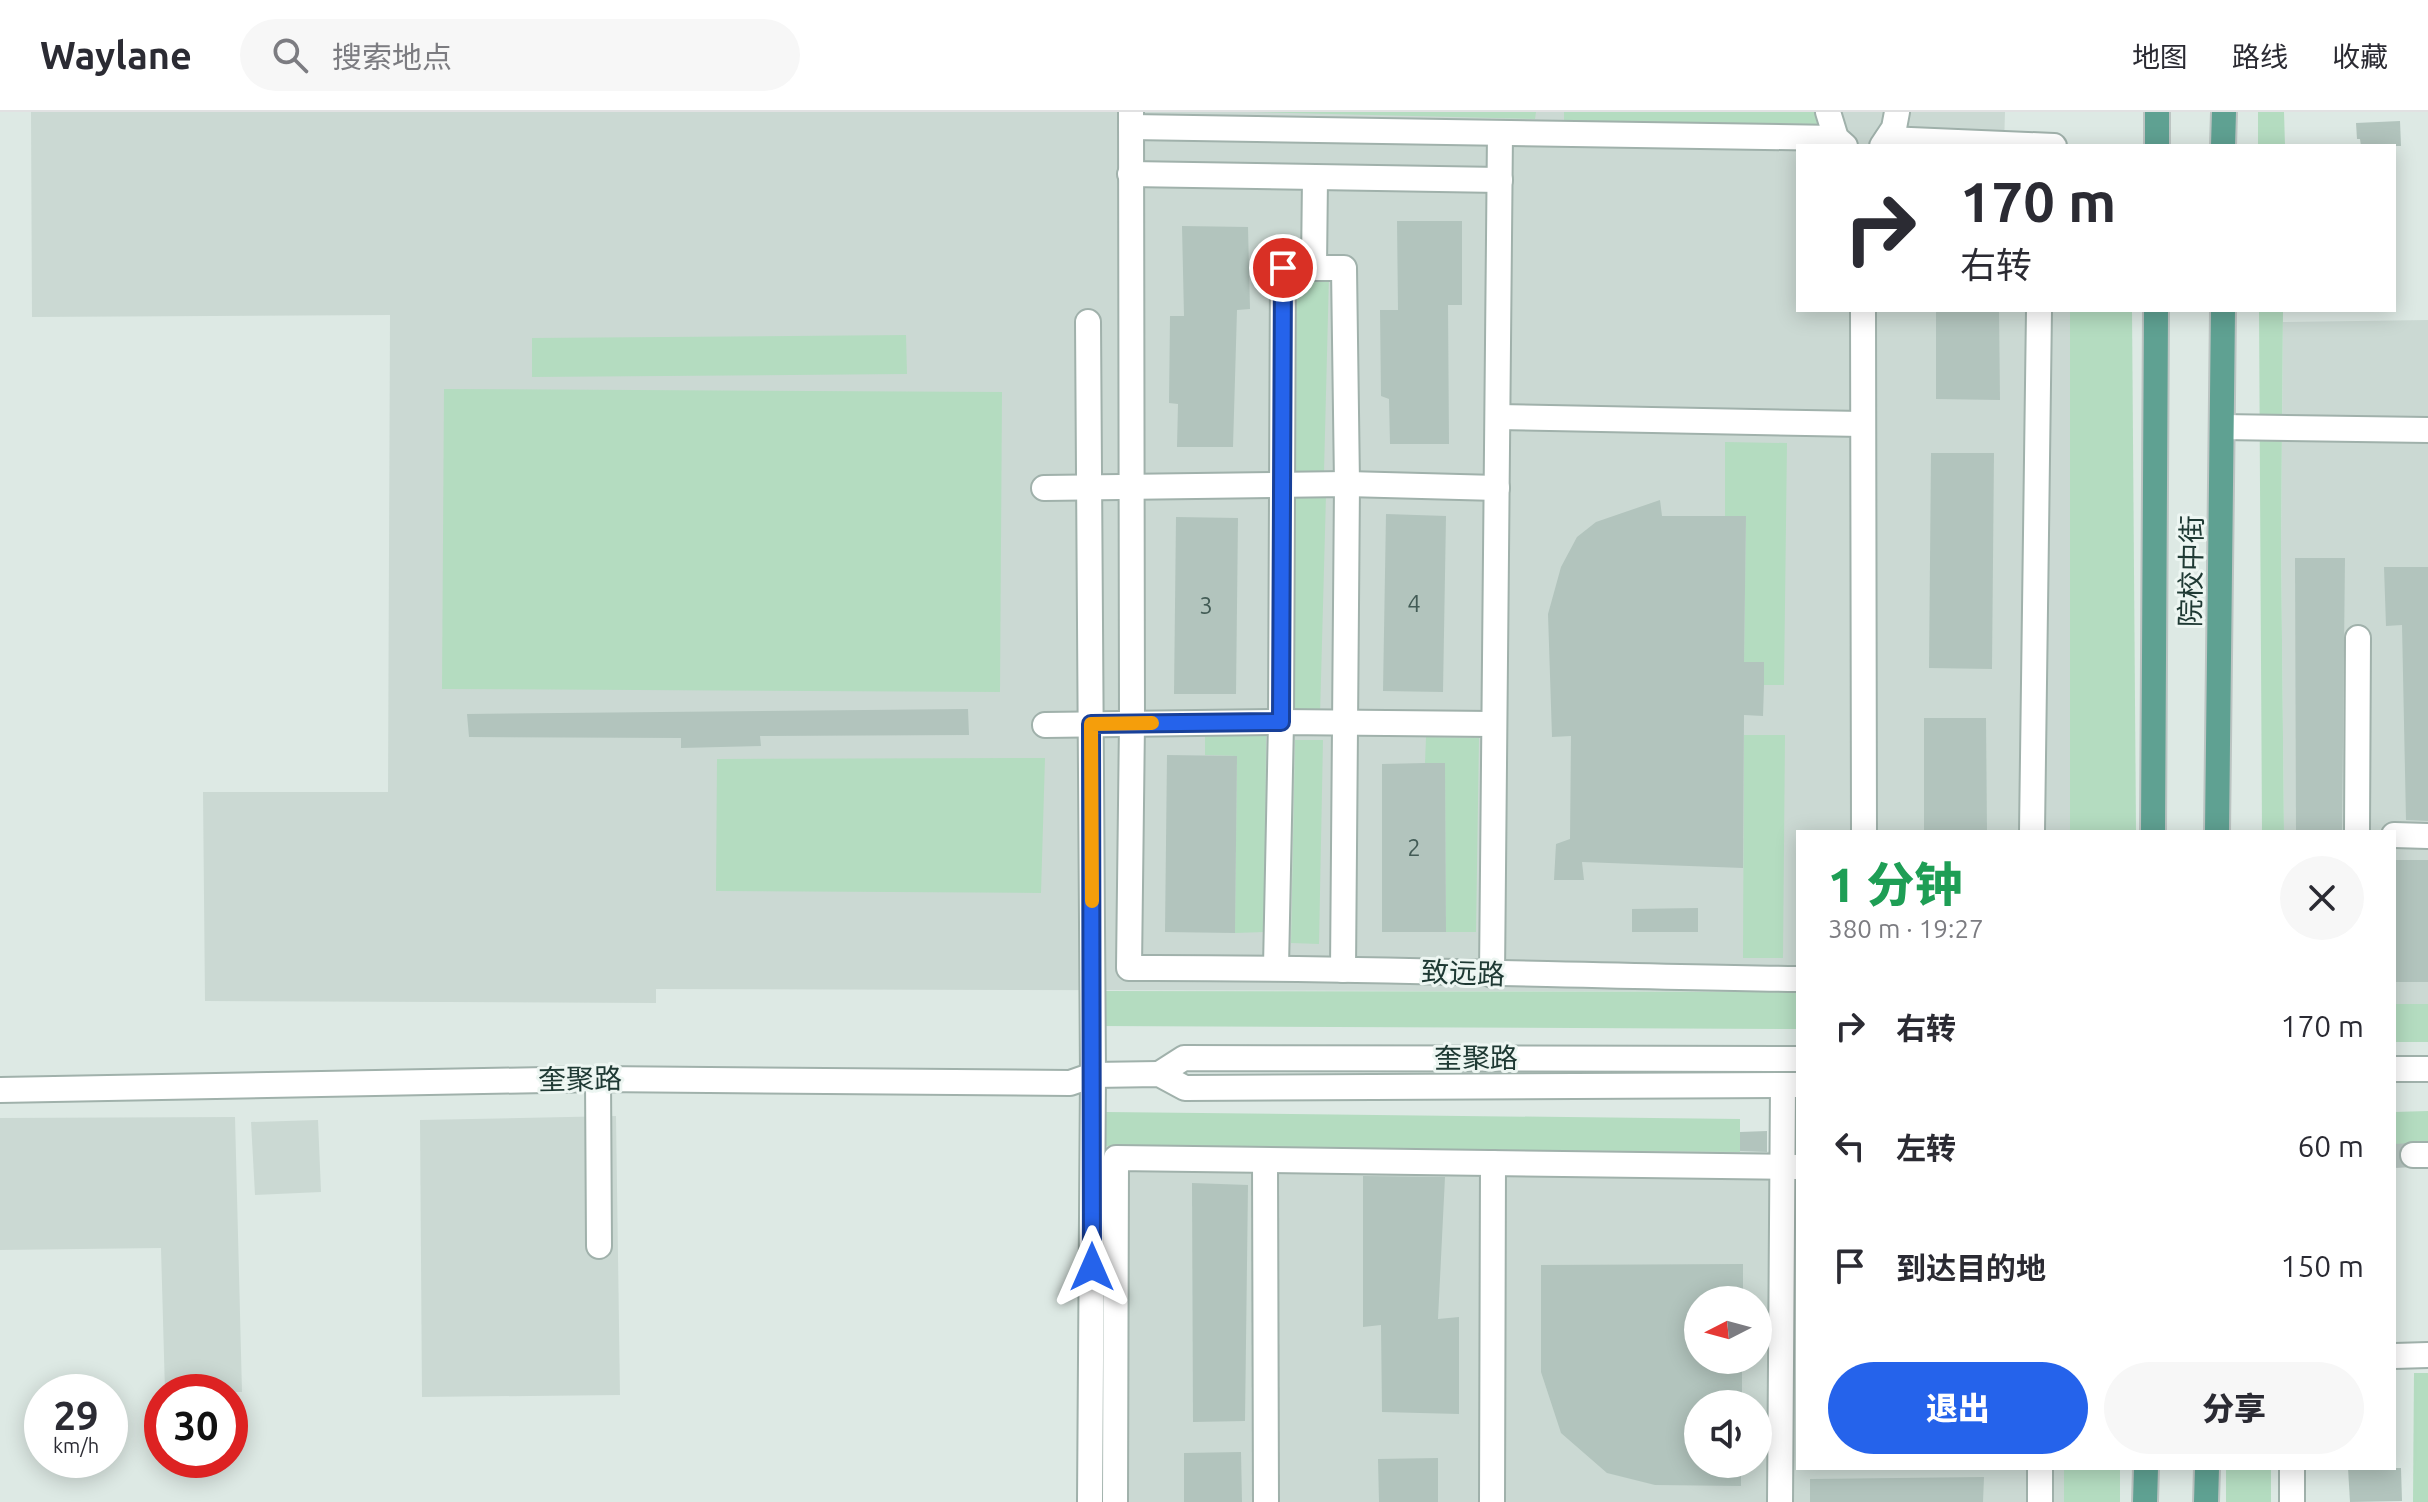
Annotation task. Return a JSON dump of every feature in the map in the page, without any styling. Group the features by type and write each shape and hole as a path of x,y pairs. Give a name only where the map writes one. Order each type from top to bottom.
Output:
{"main road":[{"path":"2157,112 2157,144"},
{"path":"2223,144 2224,112"},
{"name":"院校中街","path":"2153,830 2156,312"},
{"name":"院校中街","path":"2217,830 2223,312"},
{"path":"2145,1502 2146,1470"},
{"path":"2206,1502 2207,1470"}],"street":[{"path":"1132,723 1131,119 1500,133 1556,123 1840,142 1828,112"},
{"path":"1897,112 1894,128 1885,143 1941,144"},
{"path":"1492,975 1500,133"},
{"path":"1130,174 1500,180"},
{"path":"1314,267 1315,178"},
{"path":"1276,967 1281,722 1283,268 1344,268 1347,484 1343,970"},
{"path":"1863,312 1864,830"},
{"path":"2032,830 2039,312"},
{"path":"1088,322 1093,1075 1090,1502"},
{"path":"1498,417 1862,424"},
{"path":"2222,427 2428,430"},
{"path":"1044,488 1347,484 1497,488"},
{"path":"2357,830 2358,638"},
{"path":"1045,725 1281,722 1493,724"},
{"name":"致远路","path":"1132,723 1129,968 1276,967 1492,975 1796,979"},
{"path":"2396,835 2428,836"},
{"name":"奎聚路","path":"1159,1074 1184,1058 1796,1059"},
{"path":"2396,1069 2428,1069"},
{"name":"奎聚路","path":"0,1090 598,1079 1070,1083 1093,1075 1159,1074 1185,1088 1791,1085"},
{"path":"598,1079 599,1246"},
{"path":"1780,1502 1789,1450 1791,1085"},
{"path":"1115,1502 1116,1158 1790,1167"},
{"path":"1265,1162 1266,1502"},
{"path":"1492,1502 1493,1163"},
{"path":"2396,1356 2428,1355"},
{"path":"2040,1470 2040,1502"},
{"path":"2292,1470 2292,1502"}],"shaded area":[{"path":"31,112 2005,112 2004,144 1796,144 1796,312 2070,312 2070,830 1796,830 1796,992 656,989 656,1003 205,1001 203,792 388,792 390,315 32,317"},
{"path":"2428,320 2428,1004 2396,1004 2396,830 2284,830 2281,544 2283,322"},
{"path":"616,1116 620,1395 422,1397 420,1120"},
{"path":"235,1117 242,1374 164,1374 161,1248 0,1250 0,1118"},
{"path":"318,1120 321,1192 255,1195 251,1122"},
{"path":"1106,1146 1796,1152 1796,1470 2064,1470 2064,1502 1103,1502"}],"green space":[{"path":"1253,112 1536,112 1535,119"},
{"path":"1564,112 1817,112 1817,124 1564,121"},
{"path":"2258,112 2284,112 2285,144 2258,144"},
{"path":"1329,275 1324,472 1296,472 1297,276"},
{"path":"2070,312 2132,312 2136,830 2070,830"},
{"path":"2259,312 2283,312 2281,544 2284,830 2262,830"},
{"path":"906,335 907,374 532,377 532,338"},
{"path":"444,389 1002,392 1000,692 442,689"},
{"path":"1725,442 1787,443 1784,685 1764,685 1764,662 1744,662 1746,517 1725,516"},
{"path":"1296,494 1326,495 1320,716 1292,716"},
{"path":"1205,733 1266,734 1265,932 1235,933 1237,756 1205,755"},
{"path":"1744,735 1785,735 1783,958 1743,958"},
{"path":"1426,737 1479,738 1476,932 1446,932 1445,764 1425,763"},
{"path":"1295,740 1323,740 1319,944 1291,943"},
{"path":"1045,758 1041,893 716,891 717,759"},
{"path":"1097,991 1796,992 1796,1029 1098,1026"},
{"path":"2396,1004 2428,1004 2428,1042 2396,1042"},
{"path":"2428,1111 2428,1147 2396,1148 2396,1112"},
{"path":"1106,1112 1740,1119 1740,1152 1106,1146"},
{"path":"2414,1373 2428,1373 2428,1502 2413,1502"},
{"path":"2064,1470 2120,1470 2120,1502 2064,1502"},
{"path":"2226,1470 2271,1470 2271,1502 2226,1502"}],"building":[{"path":"2400,121 2401,146 2361,144 2360,139 2357,139 2356,123"},
{"path":"1397,221 1462,221 1462,305 1448,305 1449,444 1390,444 1389,399 1381,396 1380,310 1398,310"},
{"path":"1182,226 1248,227 1250,309 1237,310 1233,447 1177,447 1178,404 1169,403 1170,316 1184,316"},
{"path":"1936,312 1999,312 2000,400 1936,399"},
{"path":"1931,453 1994,453 1992,669 1929,668"},
{"path":"1660,500 1662,516 1746,516 1744,662 1764,662 1764,685 1763,716 1744,715 1743,868 1582,862 1584,880 1554,880 1556,844 1570,839 1571,736 1552,737 1548,614 1561,567 1577,537 1596,522"},
{"path":"1386,514 1446,516 1443,692 1383,691"},
{"path":"1176,517 1238,518 1236,694 1174,694"},
{"path":"2295,558 2345,558 2342,830 2296,830"},
{"path":"2384,567 2428,567 2428,821 2406,820 2402,625 2386,626"},
{"path":"968,709 969,735 760,736 761,746 681,748 681,738 469,737 467,714"},
{"path":"1924,718 1986,718 1987,830 1924,830"},
{"path":"1167,755 1237,756 1235,933 1165,932"},
{"path":"1445,763 1446,932 1382,932 1382,764"},
{"path":"2396,860 2428,860 2428,982 2396,982"},
{"path":"1698,908 1698,932 1632,932 1632,909"},
{"path":"1767,1131 1767,1152 1740,1151 1740,1132"},
{"path":"1363,1176 1445,1177 1438,1319 1459,1317 1459,1414 1382,1412 1381,1325 1363,1327"},
{"path":"1192,1183 1248,1185 1245,1421 1193,1422"},
{"path":"1743,1264 1743,1286 1684,1286 1684,1374 1742,1374 1742,1390 1684,1390 1684,1478 1741,1478 1741,1486 1655,1485 1607,1473 1561,1433 1541,1372 1541,1265"},
{"path":"1241,1452 1242,1502 1184,1502 1184,1453"},
{"path":"1438,1458 1438,1502 1379,1502 1378,1459"},
{"path":"2401,1468 2402,1501 2350,1502 2348,1470"},
{"path":"1984,1477 1983,1502 1810,1502 1810,1479"}],"tunnel":[{"path":"2396,1156 2413,1155"}],"slow traffic":[{"path":"1092,901 1091,724 1152,723"}],"route":[{"path":"1092,1267 1091,724 1281,722 1283,268"}]}
